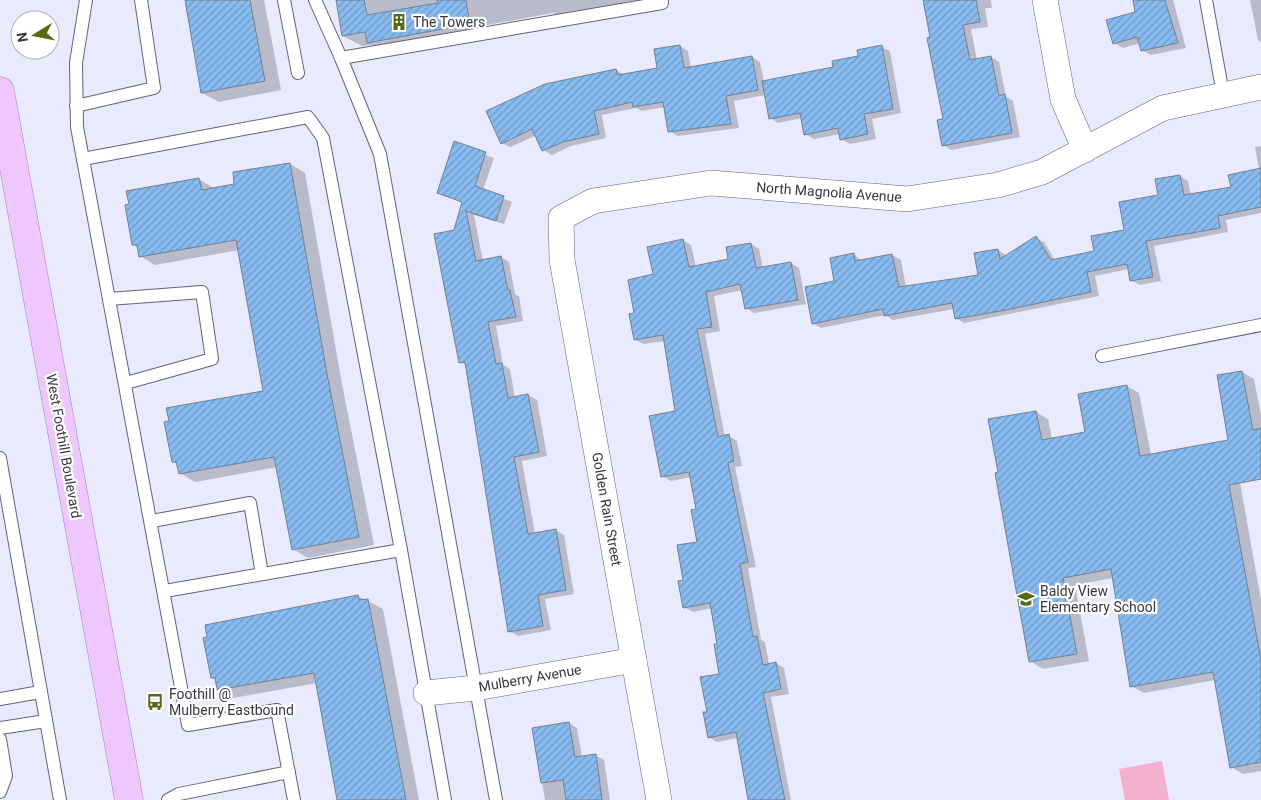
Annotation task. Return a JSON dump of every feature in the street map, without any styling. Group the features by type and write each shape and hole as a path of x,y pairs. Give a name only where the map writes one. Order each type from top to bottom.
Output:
{"main road":[{"name":"West Foothill Boulevard","path":"1,98 129,800"}],"street":[{"path":"1045,0 1063,99 1085,150"},
{"name":"North Magnolia Avenue","path":"560,218 592,201 711,183 907,199 998,185 1042,172 1163,108 1261,87"},
{"name":"Golden Rain Street","path":"560,218 562,260 659,800"},
{"name":"Mulberry Avenue","path":"426,692 476,688 634,660"}],"lane":[{"path":"86,0 76,63 77,127 165,591 188,725 277,710 294,800"},
{"path":"76,106 154,88 141,0"},
{"path":"284,0 298,73"},
{"path":"315,0 380,154 496,800"},
{"path":"341,58 662,3 662,0"},
{"path":"1206,0 1222,94"},
{"path":"83,159 308,117 323,138 401,550 445,800"},
{"path":"109,299 202,292 212,358 126,383"},
{"path":"1102,356 1261,325"},
{"path":"0,458 60,800"},
{"path":"152,521 250,503 262,574"},
{"path":"165,591 401,550"},
{"path":"0,699 40,692"},
{"path":"0,728 46,721"},
{"path":"0,739 6,776 0,792"},
{"path":"168,800 179,794 289,772"}],"shaded area":[{"path":"1162,761 1169,800 1125,800 1119,769"}],"building":[{"path":"185,0 250,0 265,81 201,93"},
{"name":"The Towers","path":"336,0 364,0 367,15 438,3 437,0 466,0 469,20 448,24 448,28 367,43 365,32 342,36"},
{"path":"923,0 976,0 980,22 963,25 970,60 991,56 999,96 1005,94 1012,133 942,146 937,120 943,119 927,38 930,37"},
{"path":"1133,0 1165,0 1178,43 1141,51 1137,37 1113,44 1106,20 1135,12"},
{"path":"680,45 684,68 752,56 758,90 726,96 731,124 668,132 663,102 633,107 632,102 594,111 599,134 563,142 542,151 532,129 501,144 486,111 545,84 616,69 618,75 657,68 654,49"},
{"path":"882,45 893,109 864,114 868,134 840,140 838,128 804,135 800,113 769,119 762,81 833,67 832,61 858,56 857,50"},
{"path":"454,141 486,152 475,186 504,196 496,221 466,211 476,261 501,256 516,317 488,322 496,364 502,363 508,398 528,394 539,452 514,457 528,534 556,529 566,590 538,595 543,626 508,632 465,362 459,363 434,234 454,230 462,202 437,193"},
{"path":"290,163 327,374 359,537 292,550 274,457 179,474 176,462 172,462 164,422 169,421 166,408 263,391 236,240 139,257 137,245 132,245 125,205 129,204 126,191 199,178 202,190 234,184 233,172"},
{"path":"1261,168 1261,207 1218,216 1220,228 1146,241 1153,277 1130,281 1127,264 1087,272 1091,292 1006,310 955,319 952,303 884,316 883,309 812,324 805,287 834,281 830,258 854,253 855,261 892,254 899,287 978,275 974,253 998,249 1000,259 1036,236 1051,260 1094,251 1091,236 1124,230 1119,202 1158,195 1155,179 1180,175 1184,195 1231,187 1228,175"},
{"path":"683,239 689,267 728,259 726,247 751,243 756,268 791,262 798,300 745,309 740,284 706,292 712,327 697,329 718,437 729,434 734,461 728,463 748,562 740,564 753,637 757,636 763,665 776,662 781,689 763,693 785,800 748,800 736,732 708,738 703,712 707,712 700,677 719,674 714,644 717,644 710,603 683,608 678,581 683,580 677,545 697,542 691,510 696,509 689,472 661,477 649,416 675,411 663,335 634,340 629,314 634,313 628,280 653,274 647,247"},
{"path":"1242,371 1253,430 1261,428 1261,479 1229,485 1261,660 1261,762 1230,768 1213,672 1130,687 1111,569 1063,578 1077,654 1029,662 995,473 998,472 988,419 1036,411 1042,440 1085,432 1078,394 1127,385 1140,456 1228,440 1217,375"},
{"path":"358,595 359,600 368,599 406,800 337,800 314,673 217,690 215,678 211,678 203,638 207,637 205,625"},
{"path":"569,722 575,757 596,754 602,800 566,800 563,780 541,783 532,728"}],"place":[{"name":"The Towers","path":"399,22"},
{"name":"Baldy View Elementary School","path":"1026,599"},
{"name":"Foothill @ Mulberry Eastbound","path":"155,702"}]}
